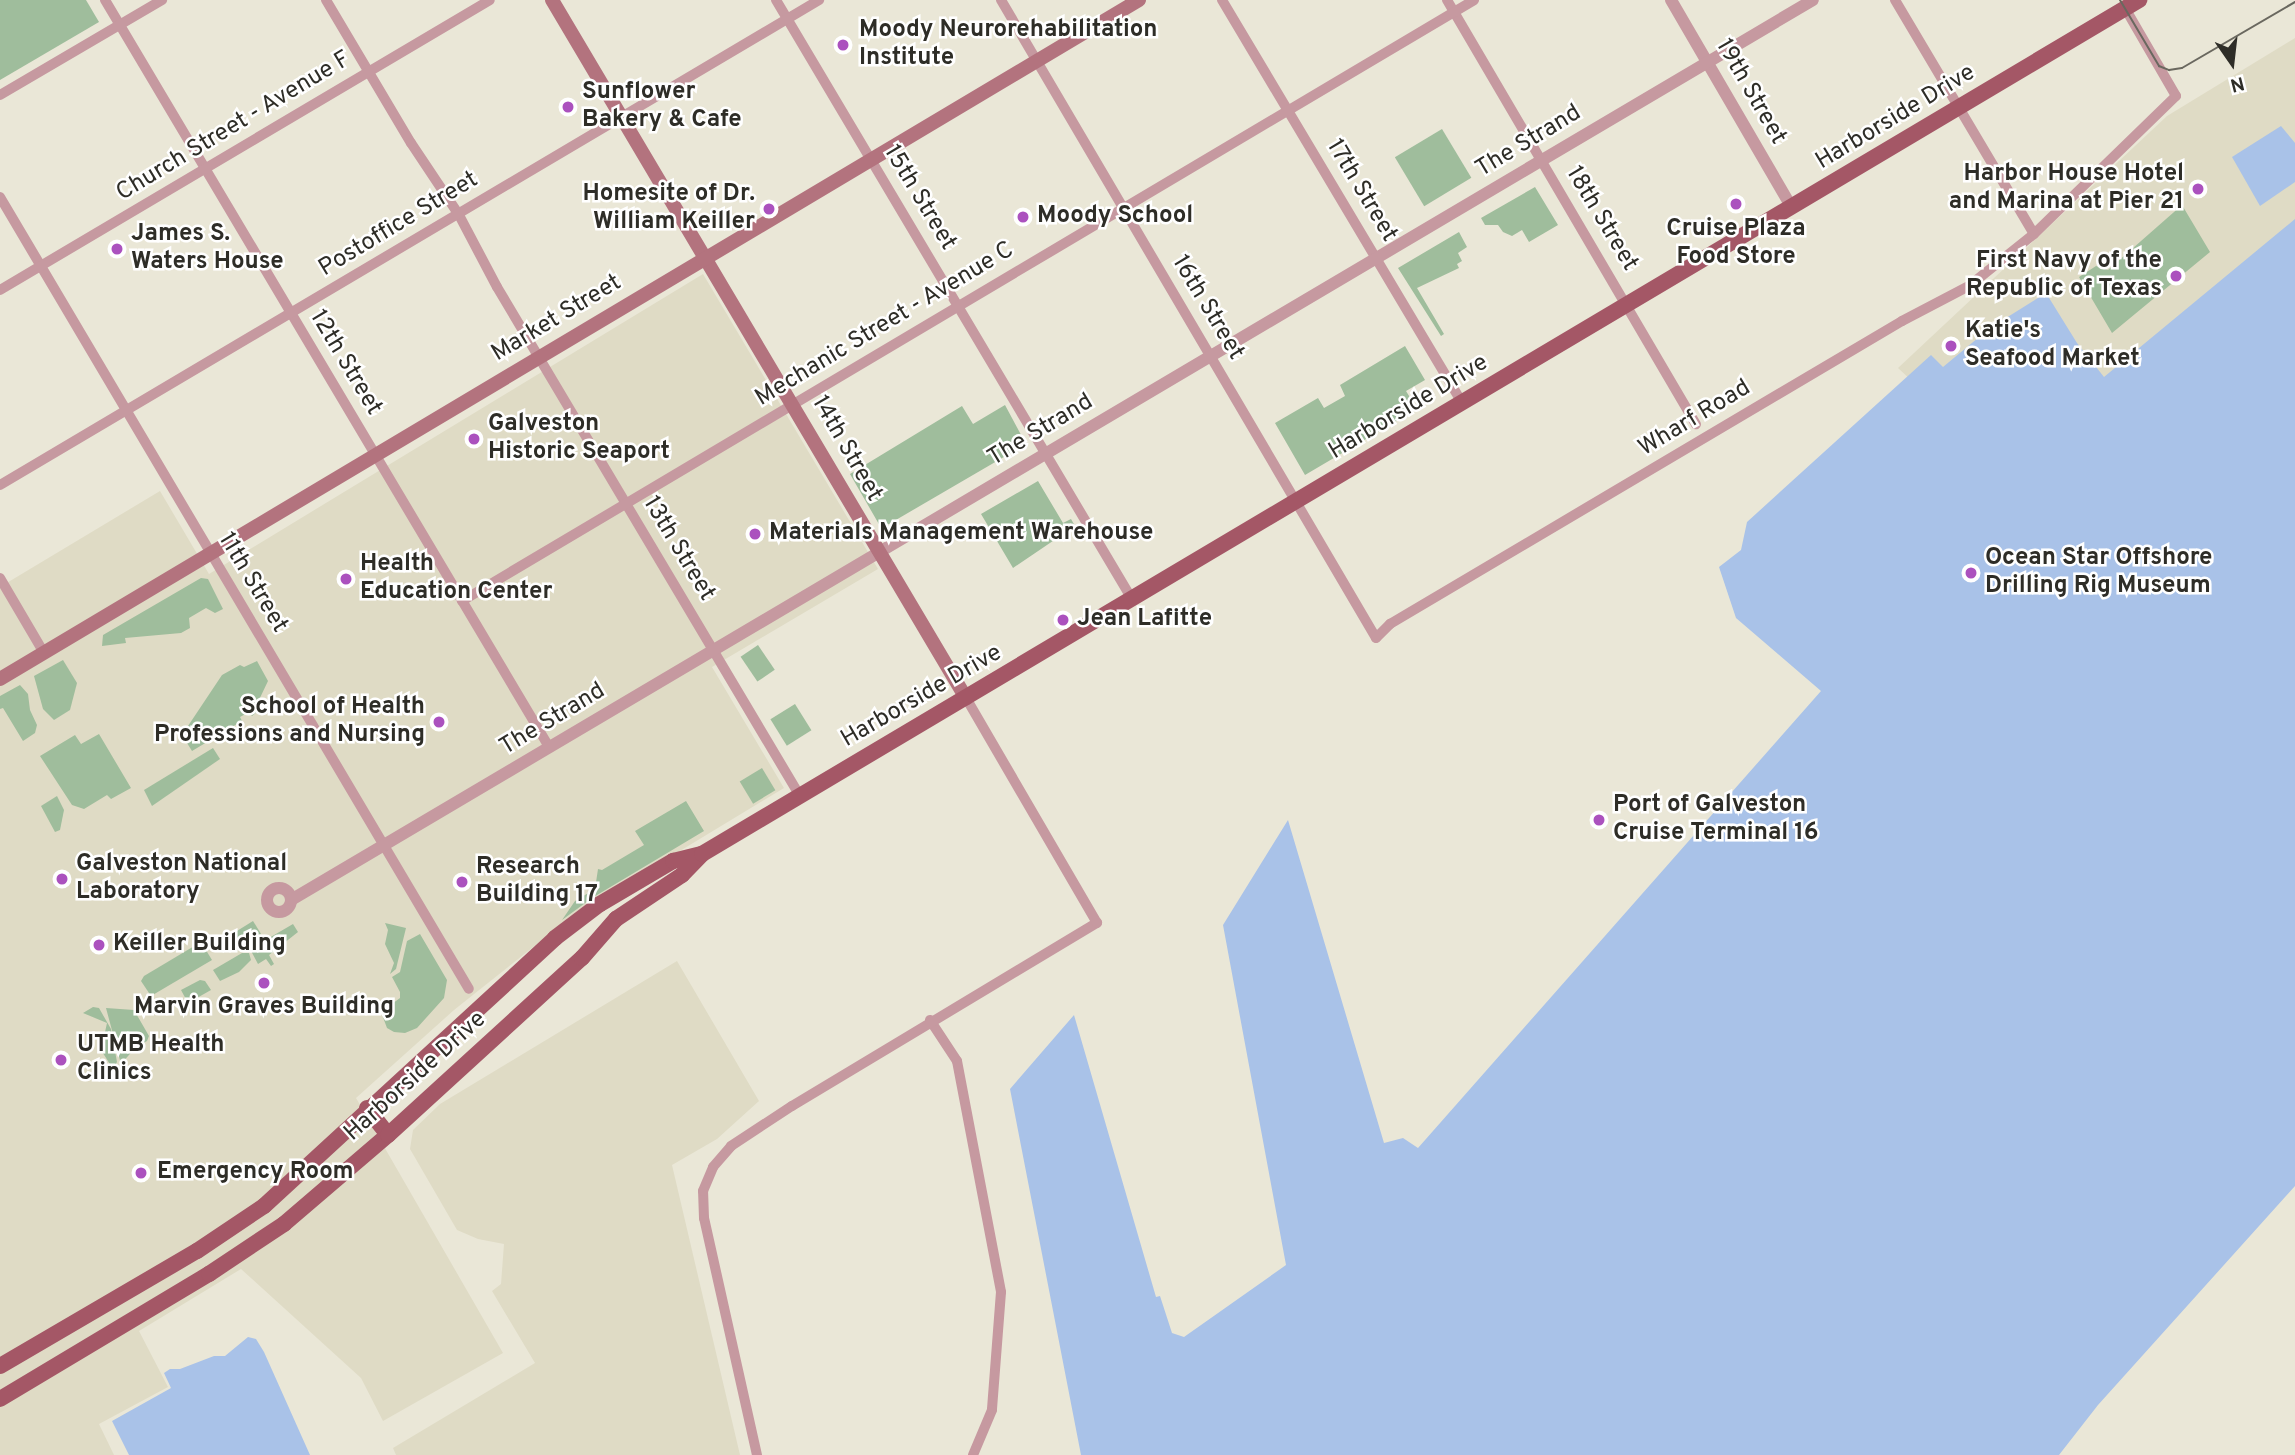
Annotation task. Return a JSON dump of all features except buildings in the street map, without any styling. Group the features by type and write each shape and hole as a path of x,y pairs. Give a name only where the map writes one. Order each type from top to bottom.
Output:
{"main road":[{"name":"14th Street","path":"552,0 966,698"},
{"name":"Market Street","path":"0,679 1139,0"},
{"name":"Harborside Drive","path":"0,1399 209,1274 284,1224 388,1135 582,958 616,919 682,875 702,854 1959,107 2122,4 2139,0"},
{"name":"Harborside Drive","path":"0,1366 197,1251 264,1206 367,1108 555,938 600,904 673,861 702,854"},
{"path":"367,1108 388,1135"},
{"path":"264,1206 284,1224"},
{"path":"124,1293 140,1315"}],"street":[{"name":"12th Street","path":"105,0 549,747"},
{"path":"0,95 162,0"},
{"name":"13th Street","path":"326,0 459,215 538,357 800,796"},
{"name":"Church Street - Avenue F","path":"0,290 490,0"},
{"name":"15th Street","path":"776,0 1132,599"},
{"name":"Postoffice Street","path":"0,485 819,0"},
{"name":"16th Street","path":"1001,0 1376,638"},
{"name":"17th Street","path":"1222,0 1462,403"},
{"name":"18th Street","path":"1447,0 1696,424"},
{"name":"Mechanic Street - Avenue C","path":"462,601 1474,0"},
{"name":"19th Street","path":"1671,0 1791,206"},
{"name":"The Strand","path":"291,900 1813,0"},
{"path":"1895,0 2034,234"},
{"name":"Wharf Road","path":"1376,638 1390,624 1902,321 1969,286 2034,234 2176,96 2122,4"},
{"name":"11th Street","path":"0,197 469,989"},
{"path":"0,578 44,653"},
{"name":"14th Street","path":"930,1020 1097,923 966,698"},
{"path":"757,1455 704,1218 704,1191 713,1167 731,1146 930,1020 957,1061 1001,1292 992,1410 973,1455"},
{"path":"753,1434 763,1455"}],"shaded area":[{"path":"2295,38 2295,278 2004,467 1898,368 2167,116"},
{"path":"703,274 878,569 712,667 784,788 571,917 454,1010 356,1098 503,1353 383,1421 361,1378 241,1269 139,1331 168,1387 99,1424 114,1455 0,1455 0,587 160,491 209,574"},
{"path":"677,961 759,1101 717,1139 672,1165 740,1455 396,1455 393,1448 535,1363 492,1291 501,1284 504,1244 478,1239 457,1230 410,1149 413,1130 440,1104"}],"green space":[{"path":"0,0 86,0 99,22 0,80"},
{"path":"1442,129 1471,178 1424,206 1395,157"},
{"path":"1535,187 1558,225 1529,242 1522,230 1512,236 1503,232 1498,225 1485,225 1481,218"},
{"path":"2182,205 2210,252 2112,333 2079,277 2096,266 2108,270"},
{"path":"1459,232 1467,247 1458,253 1462,261 1457,264 1459,268 1417,288 1444,334 1441,336 1398,268"},
{"path":"1405,346 1425,380 1406,391 1417,409 1305,475 1275,423 1318,398 1324,408 1345,396 1340,385"},
{"path":"1005,405 1026,444 889,524 880,526 850,474 962,406 973,424"},
{"path":"1038,481 1063,523 1071,519 1075,526 1013,568 981,514"},
{"path":"201,578 208,579 223,609 215,613 206,608 189,618 190,628 181,633 125,638 126,643 102,646 103,635"},
{"path":"758,645 775,670 757,682 741,657"},
{"path":"63,660 77,683 70,710 54,720 43,709 34,676"},
{"path":"257,661 268,681 258,702 258,711 252,716 249,712 240,717 242,721 192,751 182,735 222,675 240,665 244,667"},
{"path":"20,685 28,694 30,710 37,725 35,733 23,741 3,708 0,709 0,696"},
{"path":"795,704 811,730 787,746 770,719"},
{"path":"99,734 131,788 111,799 107,795 84,809 72,805 40,756 75,735 81,744"},
{"path":"213,748 220,759 152,806 144,790"},
{"path":"762,768 775,790 753,804 740,781"},
{"path":"57,796 64,810 60,830 55,832 41,806"},
{"path":"686,801 704,831 592,898 562,920 575,901 595,889 598,869 602,870 644,845 635,831"},
{"path":"253,921 261,934 239,947 231,935"},
{"path":"385,923 406,928 396,969 390,974 394,963 385,944 388,930"},
{"path":"293,924 298,932 269,955 274,964 271,966 266,959 258,964 250,949"},
{"path":"420,934 447,980 444,998 417,1028 405,1033 394,1032 387,1028 381,1012 400,998 400,992 392,977 400,972 407,941"},
{"path":"201,942 212,960 151,996 141,981 144,976"},
{"path":"242,953 249,953 251,960 239,972 220,981 213,970"},
{"path":"200,980 205,981 211,990 188,1003 181,990"},
{"path":"93,1007 99,1008 111,1029 117,1062 113,1069 101,1050 107,1023 83,1013"},
{"path":"106,1008 134,1010 149,1036 147,1041 136,1047 121,1064"}],"water":[{"path":"2281,126 2295,143 2295,182 2260,206 2232,157"},
{"path":"2295,219 2295,1186 2098,1405 2059,1455 1081,1455 1010,1089 1074,1015 1156,1297 1160,1296 1172,1333 1184,1337 1286,1265 1223,925 1288,820 1384,1143 1403,1138 1418,1148 1821,691 1736,618 1719,567 1741,550 1747,522 1931,355 1943,367 1990,328 2046,293 2077,343 2104,377"},
{"path":"248,1337 256,1339 264,1352 310,1455 129,1455 112,1421 171,1388 164,1373 170,1369 180,1369 214,1356 225,1356"}],"tram line":[{"path":"2120,0 2159,66 2169,70 2182,68 2295,2"}],"place":[{"name":"Moody Neurorehabilitation Institute","path":"843,45"},
{"name":"Sunflower Bakery & Cafe","path":"568,107"},
{"name":"Harbor House Hotel and Marina at Pier 21","path":"2198,189"},
{"name":"Cruise Plaza Food Store","path":"1736,204"},
{"name":"Homesite of Dr. William Keiller","path":"769,209"},
{"name":"Moody School","path":"1023,217"},
{"name":"James S. Waters House","path":"117,249"},
{"name":"First Navy of the Republic of Texas","path":"2176,276"},
{"name":"Katie's Seafood Market","path":"1951,346"},
{"name":"Galveston Historic Seaport","path":"474,439"},
{"name":"Materials Management Warehouse","path":"755,534"},
{"name":"Ocean Star Offshore Drilling Rig Museum","path":"1971,573"},
{"name":"Health Education Center","path":"346,579"},
{"name":"Jean Lafitte","path":"1063,620"},
{"name":"School of Health Professions and Nursing","path":"439,722"},
{"name":"Port of Galveston Cruise Terminal 16","path":"1599,820"},
{"name":"Galveston National Laboratory","path":"62,879"},
{"name":"Research Building 17","path":"462,882"},
{"name":"Keiller Building","path":"99,945"},
{"name":"Marvin Graves Building","path":"264,983"},
{"name":"UTMB Health Clinics","path":"61,1060"},
{"name":"Emergency Room","path":"141,1173"}]}
